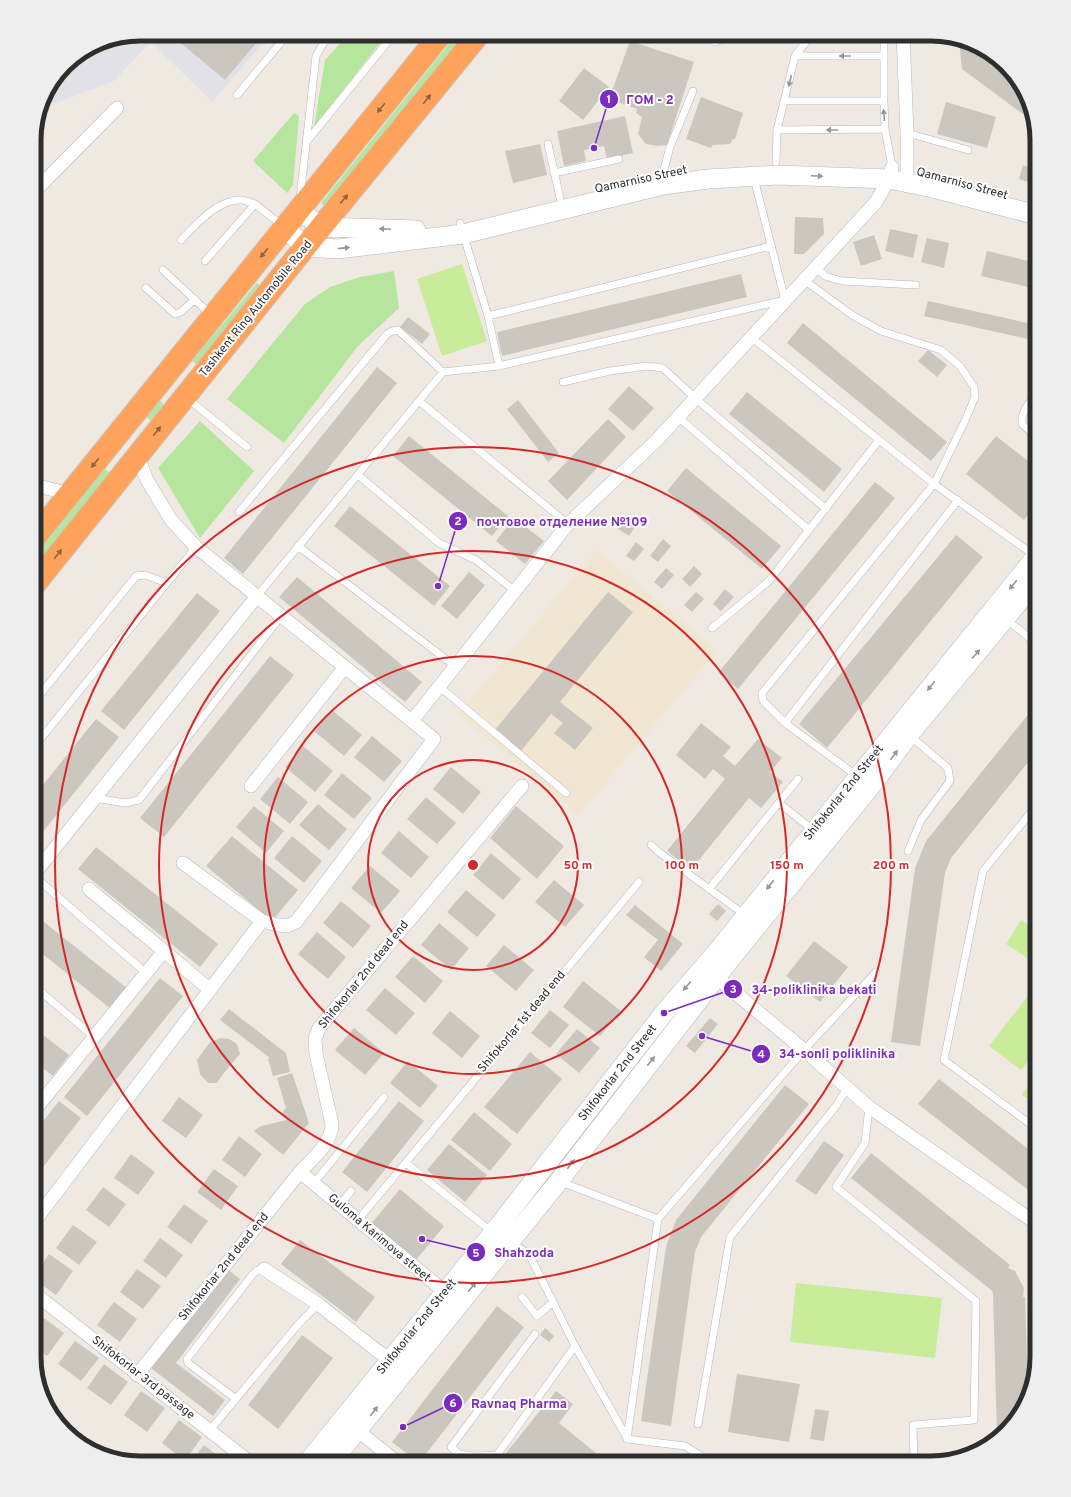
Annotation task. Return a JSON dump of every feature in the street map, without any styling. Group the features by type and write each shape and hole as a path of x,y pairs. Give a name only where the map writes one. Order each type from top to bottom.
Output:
{"highway":[{"path":"42,517 70,494 434,41"},
{"name":"Tashkent Ring Automobile Road","path":"41,576 321,227 473,41"},
{"path":"172,366 190,391"},
{"path":"115,438 137,455"}],"street":[{"path":"412,721 568,524 656,441 876,202 899,175 907,133 903,41"},
{"path":"41,185 117,108"},
{"name":"Qamarniso Street","path":"321,227 423,230 462,229 560,198 663,173 707,167 777,168 899,175 1030,203"},
{"name":"Qamarniso Street","path":"305,247 338,249 462,229 663,185 708,179 754,176 777,168"},
{"name":"Qamarniso Street","path":"899,175 933,188 1030,213"},
{"path":"299,210 321,227"},
{"path":"285,228 305,247"},
{"path":"137,455 147,480 172,520 196,547 434,739 296,922 287,926 262,920 183,863"},
{"path":"41,487 70,494"},
{"name":"Shifokorlar 2nd Street","path":"338,1456 406,1369 452,1298 501,1237 664,1013 720,948 814,831 909,735 1000,614 1030,565"},
{"name":"Shifokorlar 2nd Street","path":"501,1237 558,1181 716,977 864,782 1000,614 1030,586"},
{"path":"41,866 257,596"},
{"path":"251,786 345,667"},
{"name":"Shifokorlar 2nd dead end","path":"137,1375 300,1172 326,1142 332,1132 332,1124 316,1054 315,1039 319,1028 522,786"},
{"path":"89,889 209,989"},
{"path":"41,1213 262,920"},
{"path":"41,1100 164,951"},
{"path":"716,977 804,1050 869,1107 1030,1219"},
{"name":"Guloma Karimova street","path":"300,1172 452,1298"},
{"path":"264,1269 318,1304 376,1350 406,1369"},
{"name":"Shifokorlar 2nd Street","path":"313,1456 391,1359 452,1298"},
{"name":"Shifokorlar 3rd passage","path":"41,1299 242,1456"},
{"path":"344,1418 390,1456"}],"lane":[{"path":"237,96 282,41"},
{"path":"307,141 388,41"},
{"path":"777,168 777,130 795,56 807,41"},
{"path":"884,41 884,101 886,129 899,175"},
{"path":"299,210 316,56 324,42"},
{"path":"795,56 884,56"},
{"path":"663,173 670,147 693,91"},
{"path":"785,101 884,101"},
{"path":"777,130 886,129"},
{"path":"907,133 968,150"},
{"path":"548,144 560,198"},
{"path":"554,172 619,159"},
{"path":"257,596 443,372 499,366 785,300 754,176"},
{"path":"181,240 206,213 228,203 242,200 255,204 285,228"},
{"path":"204,261 255,204"},
{"path":"462,229 488,316 499,366"},
{"path":"488,316 771,246"},
{"path":"816,267 825,276 842,281 916,285"},
{"path":"163,270 213,316"},
{"path":"804,280 852,315 881,332 941,350 955,361 974,387 974,397 967,416 934,484 762,692 763,701 785,723 864,782"},
{"path":"146,288 175,314 181,312 194,299"},
{"path":"239,512 387,334 398,330 443,372"},
{"path":"751,337 934,484 1030,551"},
{"path":"563,382 610,371 647,366 663,368 695,398 826,509"},
{"path":"190,391 247,448"},
{"path":"419,401 568,524"},
{"path":"1030,402 1022,415 1022,424 1030,431"},
{"path":"678,417 809,530"},
{"path":"712,628 769,581 879,440"},
{"path":"358,474 439,543 476,560 515,591"},
{"path":"785,723 958,500"},
{"path":"298,546 456,667"},
{"path":"41,738 196,547"},
{"path":"41,693 136,576 145,575 167,583"},
{"path":"1000,614 1030,638"},
{"path":"95,798 125,803 139,800 281,616"},
{"path":"440,687 566,793"},
{"path":"908,851 922,820 950,781 948,768 909,735"},
{"path":"709,889 798,780"},
{"path":"779,803 814,831"},
{"path":"1030,813 982,870 944,1060 1030,1124"},
{"path":"651,845 745,916"},
{"path":"41,881 146,972"},
{"name":"Shifokorlar 1st dead end","path":"358,1220 639,882"},
{"path":"627,1438 658,1219 804,1050 876,972"},
{"path":"41,992 94,1037"},
{"path":"698,1424 730,1237 836,1106 847,1088"},
{"path":"314,1183 384,1097"},
{"path":"869,1107 865,1143 836,1187 976,1301 974,1420 914,1425 914,1456"},
{"path":"406,1163 501,1237 529,1254 575,1346 627,1438"},
{"path":"558,1181 658,1219"},
{"path":"340,1204 351,1191"},
{"path":"236,1399 188,1363 187,1359 253,1274 258,1270 264,1269"},
{"path":"522,1297 537,1316 552,1302"},
{"path":"210,1430 318,1304"},
{"path":"535,1334 451,1446 459,1454 474,1456 497,1455 575,1346"},
{"path":"627,1438 685,1446 701,1456"}],"shaded area":[{"path":"133,41 265,41 212,102 151,42 114,81 47,107 54,90 70,70 90,54 108,46"},
{"path":"597,550 717,650 579,815 458,714"}],"green space":[{"path":"342,41 382,41 314,127 325,60"},
{"path":"451,41 463,41 328,209 321,203"},
{"path":"294,113 299,116 293,185 287,193 253,161"},
{"path":"462,264 487,341 442,356 417,279"},
{"path":"394,271 399,308 358,346 284,443 227,399 305,304 330,287 360,277"},
{"path":"257,283 264,289 199,367 192,361"},
{"path":"159,400 166,406 153,422 146,417"},
{"path":"200,421 254,471 200,538 158,468"},
{"path":"103,468 110,473 41,558 41,544"},
{"path":"1021,920 1030,926 1030,959 1006,944"},
{"path":"1028,996 1030,998 1030,1058 1021,1070 989,1046"},
{"path":"1030,1083 1030,1100 1022,1095"},
{"path":"796,1283 942,1298 935,1358 790,1342"}],"building":[{"path":"178,41 258,41 225,80"},
{"path":"630,41 694,62 667,145 657,146 646,144 638,134 642,117 636,113 637,109 609,99"},
{"path":"959,45 975,51 991,61 1001,70 1017,90 1028,118 962,69"},
{"path":"584,68 609,87 583,120 559,101"},
{"path":"701,97 743,113 735,139 733,139 730,144 712,145 711,148 686,139"},
{"path":"946,102 996,117 987,148 937,134"},
{"path":"625,116 633,153 607,159 604,146 584,150 586,161 564,166 557,131"},
{"path":"540,144 547,175 513,183 505,151"},
{"path":"1023,165 1030,168 1030,183 1019,179"},
{"path":"795,217 823,218 824,234 804,254 794,254"},
{"path":"890,229 918,235 913,258 885,251"},
{"path":"874,235 882,259 861,266 853,242"},
{"path":"927,238 949,243 944,268 921,262"},
{"path":"987,251 1030,261 1030,287 981,276"},
{"path":"741,274 747,297 502,356 497,332"},
{"path":"928,301 1030,323 1030,339 924,316"},
{"path":"408,317 430,334 422,344 400,327"},
{"path":"803,323 947,442 931,461 787,343"},
{"path":"928,350 947,365 937,377 918,361"},
{"path":"377,367 397,383 243,574 224,558"},
{"path":"629,386 654,408 633,431 608,409"},
{"path":"747,392 842,469 824,492 729,414"},
{"path":"518,400 559,453 548,462 507,409"},
{"path":"608,419 626,437 567,500 548,481"},
{"path":"409,436 508,516 492,536 393,456"},
{"path":"996,436 1030,463 1030,512 1024,520 966,474"},
{"path":"686,468 781,546 762,569 667,491"},
{"path":"875,482 895,498 738,689 718,673"},
{"path":"350,506 450,586 434,606 334,526"},
{"path":"628,514 639,521 629,536 618,529"},
{"path":"514,518 544,541 525,564 496,541"},
{"path":"956,535 983,557 827,748 799,724"},
{"path":"663,539 671,546 658,562 650,556"},
{"path":"636,542 644,549 634,561 626,556"},
{"path":"694,566 702,574 690,587 682,579"},
{"path":"666,568 674,575 662,589 654,582"},
{"path":"469,572 485,585 457,619 441,606"},
{"path":"297,577 422,682 405,702 279,597"},
{"path":"725,589 734,597 721,611 713,604"},
{"path":"608,592 633,612 560,702 593,728 575,750 554,733 563,723 551,714 520,752 494,731"},
{"path":"696,592 704,599 692,612 684,605"},
{"path":"197,593 220,611 124,730 101,711"},
{"path":"270,656 294,675 164,837 140,818"},
{"path":"332,710 362,735 344,756 314,731"},
{"path":"1030,712 1030,760 951,858 945,873 920,1046 891,1042 915,868 926,841"},
{"path":"96,719 119,737 41,834 41,787"},
{"path":"701,723 731,747 723,756 735,766 758,739 782,758 770,772 783,782 761,808 749,798 691,870 667,851 725,779 713,769 705,779 676,755"},
{"path":"372,736 402,761 384,782 354,757"},
{"path":"303,746 333,771 315,792 285,767"},
{"path":"451,767 481,792 463,814 433,789"},
{"path":"342,773 372,798 354,819 324,795"},
{"path":"278,777 308,802 290,824 260,799"},
{"path":"426,797 456,823 437,844 407,819"},
{"path":"318,804 347,829 329,850 299,825"},
{"path":"254,806 284,831 266,853 236,827"},
{"path":"516,806 564,846 537,879 490,838"},
{"path":"399,831 429,857 411,878 381,853"},
{"path":"232,836 298,890 272,921 206,866"},
{"path":"292,836 322,861 304,883 274,858"},
{"path":"96,847 218,944 200,967 78,869"},
{"path":"491,853 521,879 503,900 473,875"},
{"path":"370,866 400,891 381,913 351,888"},
{"path":"554,880 584,905 565,927 535,902"},
{"path":"466,890 496,915 477,937 447,912"},
{"path":"341,901 371,926 353,948 323,923"},
{"path":"718,904 726,911 717,921 709,914"},
{"path":"635,905 683,944 661,971 644,957 658,940 626,915"},
{"path":"41,920 128,989 111,1009 41,953"},
{"path":"439,923 469,948 451,970 421,945"},
{"path":"317,932 346,957 328,979 298,954"},
{"path":"814,941 848,967 820,1002 786,976"},
{"path":"504,945 534,970 516,991 486,966"},
{"path":"413,956 443,981 425,1003 395,977"},
{"path":"160,978 183,996 87,1116 64,1097"},
{"path":"583,981 621,1011 600,1036 563,1007"},
{"path":"385,988 415,1013 396,1035 366,1010"},
{"path":"229,1009 286,1053 290,1072 273,1076 268,1059 270,1058 220,1020"},
{"path":"550,1010 569,1025 550,1048 531,1033"},
{"path":"450,1011 480,1036 462,1058 432,1033"},
{"path":"710,1018 718,1024 695,1053 686,1046"},
{"path":"354,1028 384,1053 365,1075 335,1050"},
{"path":"577,1029 600,1048 579,1073 556,1054"},
{"path":"41,1033 69,1055 53,1076 41,1067"},
{"path":"221,1038 229,1039 237,1044 240,1054 217,1083 208,1083 200,1074 197,1060 210,1042"},
{"path":"530,1052 562,1079 517,1134 484,1107"},
{"path":"408,1061 438,1086 420,1108 390,1083"},
{"path":"292,1073 309,1123 283,1155 254,1131 261,1126 287,1120 281,1114 286,1108 277,1078"},
{"path":"939,1079 1030,1150 1030,1192 918,1104"},
{"path":"785,1085 809,1104 701,1237 695,1252 671,1426 641,1421 666,1247 676,1220"},
{"path":"179,1097 203,1115 186,1138 162,1121"},
{"path":"59,1101 81,1118 41,1170 41,1124"},
{"path":"399,1101 424,1121 367,1192 342,1172"},
{"path":"474,1112 512,1144 490,1171 451,1140"},
{"path":"239,1136 262,1154 245,1177 222,1160"},
{"path":"824,1141 844,1155 816,1195 795,1181"},
{"path":"449,1144 487,1175 465,1202 427,1170"},
{"path":"871,1153 1010,1265 1008,1268 1015,1271 1024,1288 1023,1297 1025,1297 1028,1379 1017,1407 997,1431 993,1293 851,1178"},
{"path":"131,1154 155,1172 138,1195 114,1178"},
{"path":"214,1169 238,1186 221,1210 197,1192"},
{"path":"103,1187 126,1204 109,1227 86,1210"},
{"path":"400,1189 444,1226 416,1260 371,1224"},
{"path":"184,1204 208,1221 191,1244 167,1227"},
{"path":"73,1225 97,1242 79,1265 56,1248"},
{"path":"160,1238 183,1255 166,1278 143,1261"},
{"path":"300,1240 375,1297 356,1322 281,1264"},
{"path":"49,1254 73,1271 56,1295 41,1284 41,1266"},
{"path":"226,1268 240,1279 176,1363 225,1400 213,1416 151,1368"},
{"path":"137,1269 161,1286 143,1309 120,1292"},
{"path":"114,1302 137,1319 120,1342 97,1325"},
{"path":"497,1306 524,1327 424,1456 410,1456 392,1442"},
{"path":"41,1316 64,1333 47,1356 41,1352"},
{"path":"545,1328 554,1336 549,1342 540,1335"},
{"path":"302,1335 333,1358 278,1429 248,1405"},
{"path":"75,1341 99,1358 81,1381 58,1364"},
{"path":"104,1364 128,1382 111,1405 87,1388"},
{"path":"737,1374 800,1384 789,1442 728,1432"},
{"path":"141,1391 165,1408 147,1432 124,1415"},
{"path":"556,1391 573,1404 559,1423 596,1453 593,1456 504,1456"},
{"path":"815,1409 829,1411 824,1441 810,1439"},
{"path":"179,1420 202,1437 189,1456 179,1456 162,1443"},
{"path":"204,1445 218,1456 195,1456"}],"place":[{"name":"ГОМ - 2","path":"594,148"},
{"name":"почтовое отделение №109","path":"438,586"},
{"name":"34-poliklinika bekati","path":"664,1013"},
{"name":"34-sonli poliklinika","path":"702,1036"},
{"name":"Shahzoda","path":"422,1239"},
{"name":"Ravnaq Pharma","path":"403,1427"}]}
